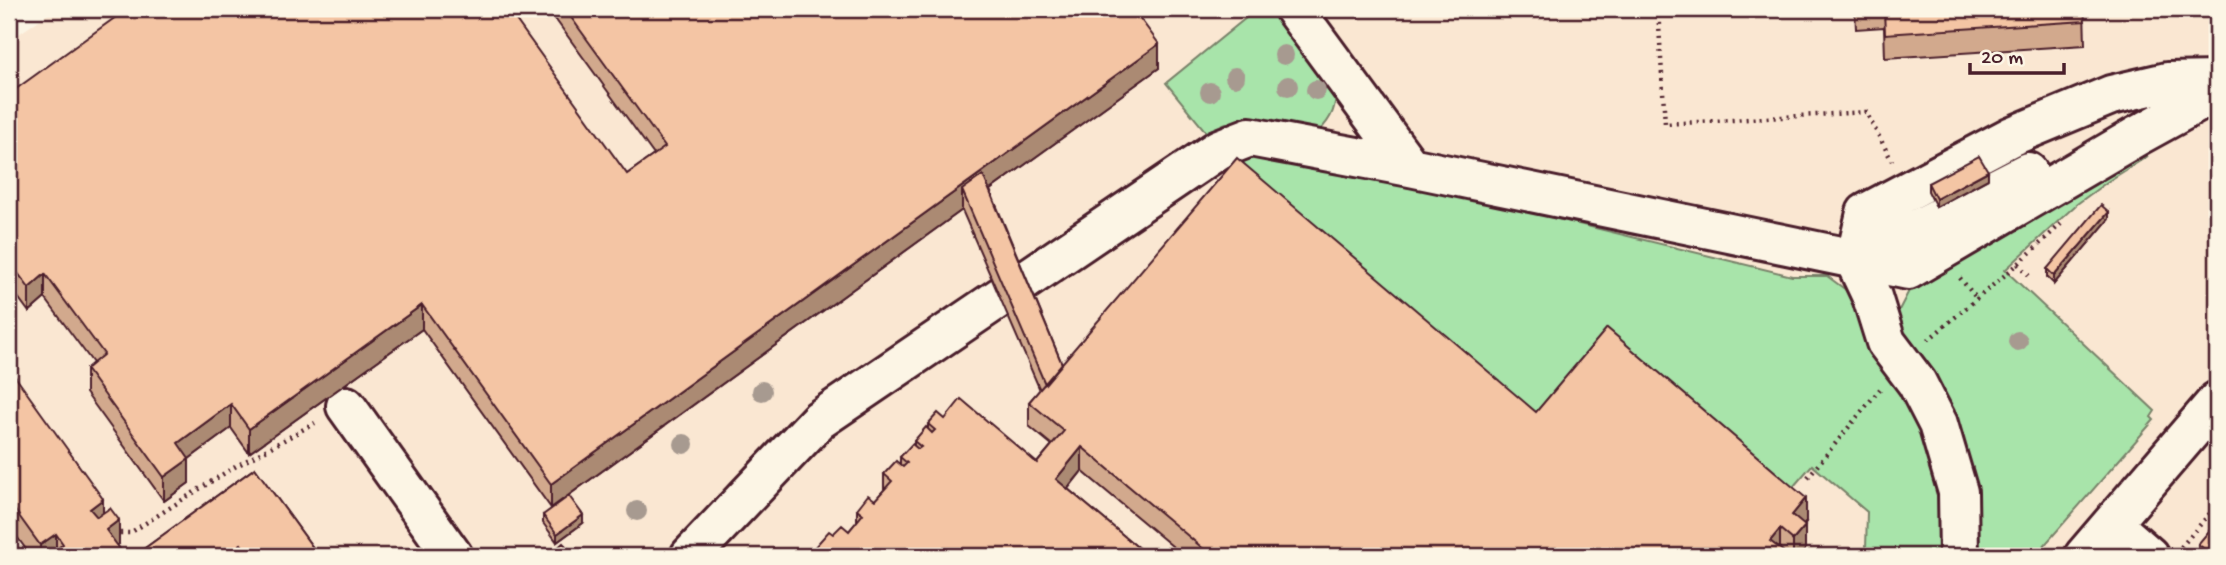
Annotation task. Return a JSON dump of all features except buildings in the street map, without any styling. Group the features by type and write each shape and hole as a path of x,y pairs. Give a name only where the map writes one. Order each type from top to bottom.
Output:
{"street":[{"path":"1294,9 1410,167"},
{"path":"1959,556 1958,492 1938,424 1917,383 1886,342 1872,297 1856,261 1866,213 2012,136 2111,95 2167,82 2217,81"},
{"path":"691,556 819,420 1219,149 1250,137 1410,167 1908,270 2217,90"},
{"path":"2084,556 2217,401"},
{"path":"346,405 453,556"},
{"path":"2112,524 2149,556"}],"path":[{"path":"1658,9 1665,124 1866,112 1907,190"},
{"path":"1808,477 1901,363 2018,264 2065,219"},
{"path":"2018,264 2029,276"},
{"path":"113,537 119,533 130,533 231,470 346,405"},
{"path":"2173,556 2217,505"}],"shaded area":[{"path":"55,9 2217,9 2217,556 9,556 9,41"}],"green space":[{"path":"1257,9 1278,9 1338,84 1331,115 1319,131 1226,123 1206,132 1166,83"},
{"path":"1236,153 1447,192 1792,276 1827,276 1850,293 1865,340 1896,376 1913,405 1940,481 1943,556 1860,556 1866,549 1867,512 1812,465 1781,501 1536,436 1237,182"},
{"path":"2148,156 2077,204 2005,270 2155,411 2151,417 2154,420 2035,556 1974,556 1902,338 1898,312 1911,287 2108,169"}]}
